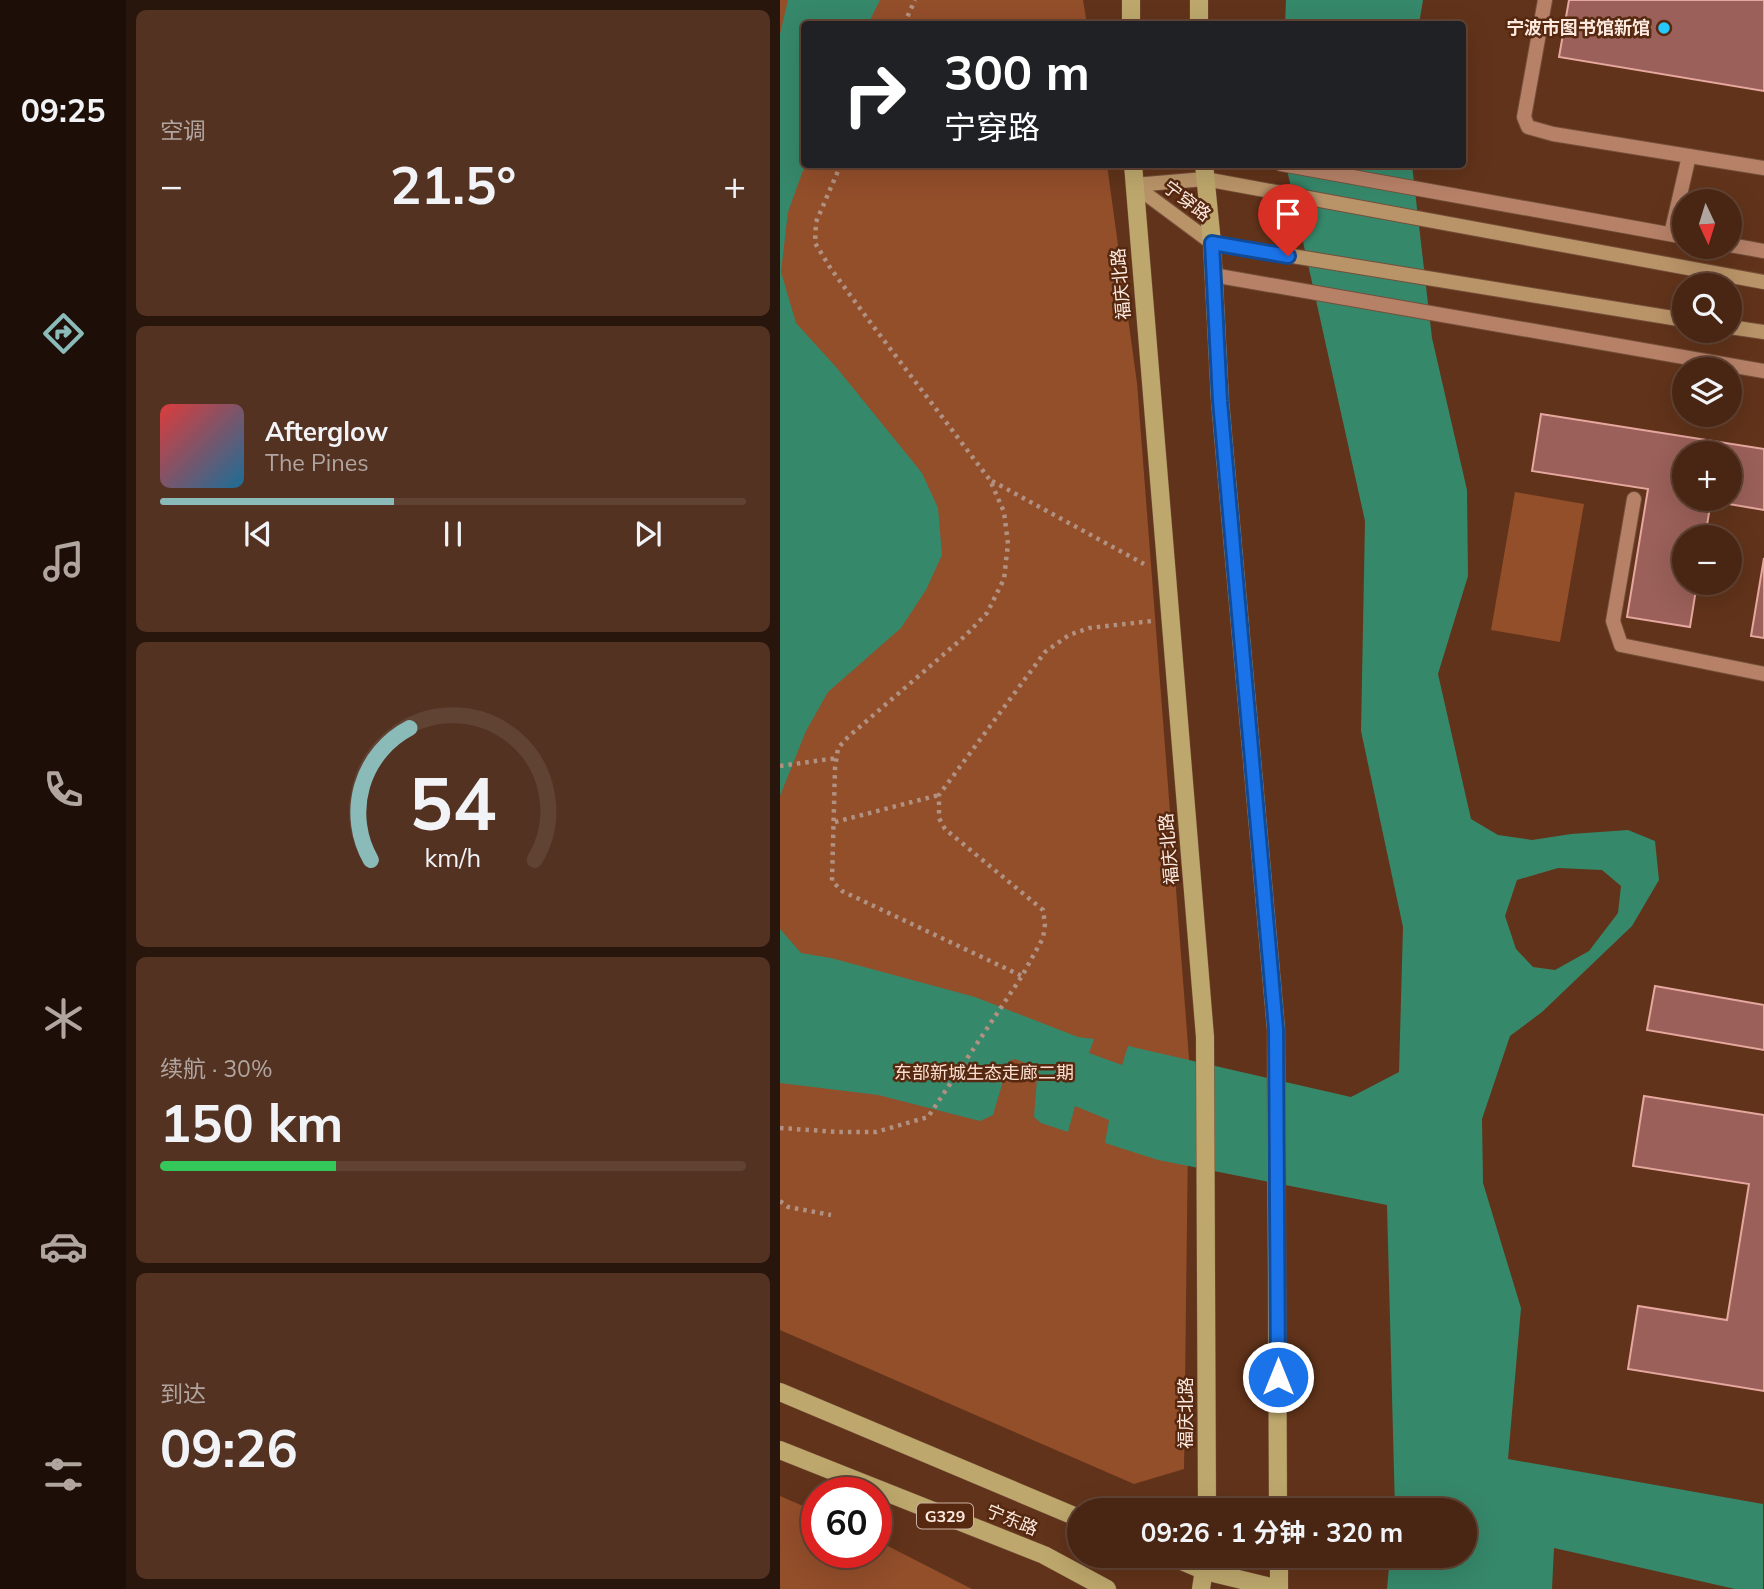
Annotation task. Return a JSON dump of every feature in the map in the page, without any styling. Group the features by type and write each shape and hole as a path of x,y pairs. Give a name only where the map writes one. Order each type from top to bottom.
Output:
{"main road":[{"path":"1131,0 1131,21"},
{"path":"1199,0 1199,21"},
{"name":"福庆北路","path":"1133,168 1205,1037 1207,1498"},
{"path":"1204,172 1212,243 1220,401 1276,1029 1278,1498"},
{"name":"宁穿路","path":"1134,185 1204,172 1305,197 1764,282"},
{"name":"宁穿路","path":"1134,185 1212,243 1672,318"},
{"path":"1742,329 1764,332"},
{"name":"宁东路","path":"780,1392 1067,1513"},
{"name":"宁东路","path":"780,1450 1044,1555 1107,1589"},
{"path":"1201,1589 1205,1568"},
{"path":"1220,1568 1279,1589 1279,1568"}],"street":[{"path":"1545,0 1524,117 1528,127 1553,134 1764,168"},
{"path":"1684,189 1689,156"},
{"path":"1301,168 1672,234"},
{"path":"1742,247 1764,251"},
{"path":"1213,275 1764,371"},
{"path":"1633,499 1612,621 1621,645 1764,674"}],"path":[{"path":"905,21 915,0"},
{"path":"839,168 816,222 815,243 873,326 990,480 1004,512 1008,544 1004,579 987,613 965,636 838,748 832,881 842,891 1022,976"},
{"path":"990,480 1167,576"},
{"path":"780,1128 876,1132 928,1117 1022,976 1043,938 1045,924 1043,910 945,829 939,818 939,795 1045,652 1069,635 1089,628 1171,619"},
{"path":"780,766 837,758"},
{"path":"835,822 939,795"},
{"path":"780,1201 788,1208 831,1215"}],"green space":[{"name":"东部新城生态走廊二期","path":"780,0 1083,0 1086,21 801,21 801,168 1107,168 1137,383 1189,1058 1184,1469 1134,1484 780,1330"},
{"path":"1515,492 1584,504 1560,642 1491,630"},
{"path":"780,1496 801,1505 801,1568 892,1568 892,1548 972,1589 780,1589"}],"shaded area":[{"path":"788,0 880,0 870,21 801,21 801,168 804,168 788,212 781,272 796,323 836,367 922,473 938,508 942,555 926,590 901,628 828,692 806,731 780,796 780,34"},
{"path":"1286,0 1423,0 1420,21 1285,21"},
{"path":"1287,168 1412,168 1432,338 1467,490 1468,576 1438,674 1471,819 1498,835 1532,840 1628,830 1655,841 1659,880 1632,926 1542,1012 1510,1036 1482,1119 1483,1183 1521,1308 1508,1459 1763,1504 1763,1589 1735,1589 1554,1548 1552,1589 1387,1589 1389,1568 1477,1568 1477,1498 1395,1498 1387,1205 1158,1160 1105,1143 1109,1120 1075,1106 1068,1132 1041,1123 1034,1117 1037,1079 1031,1065 1015,1059 1009,1061 993,1115 980,1121 878,1095 780,1083 780,929 801,953 831,958 975,997 1078,1037 1094,1039 1089,1053 1122,1065 1128,1046 1351,1097 1399,1072 1403,927 1361,731 1365,521","holes":["1558,868 1602,870 1621,886 1618,913 1589,951 1555,970 1533,967 1516,949 1505,916 1517,880"]}],"building":[{"name":"宁波市图书馆新馆","path":"1569,0 1764,0 1764,91 1559,57"},
{"path":"1541,414 1713,441 1672,441 1672,511 1709,511 1707,525 1672,525 1672,595 1695,595 1690,627 1627,617 1648,489 1532,471"},
{"path":"1742,446 1764,449 1764,510 1742,506"},
{"path":"1764,558 1764,638 1751,636"},
{"path":"1655,986 1764,1005 1764,1050 1647,1030"},
{"path":"1644,1096 1764,1115 1764,1391 1628,1369 1638,1306 1727,1320 1749,1184 1633,1166"}],"place":[{"name":"宁波市图书馆新馆","path":"1664,28"}],"route":[{"path":"1278,1377 1276,1029 1220,401 1212,243 1288,256"}]}
